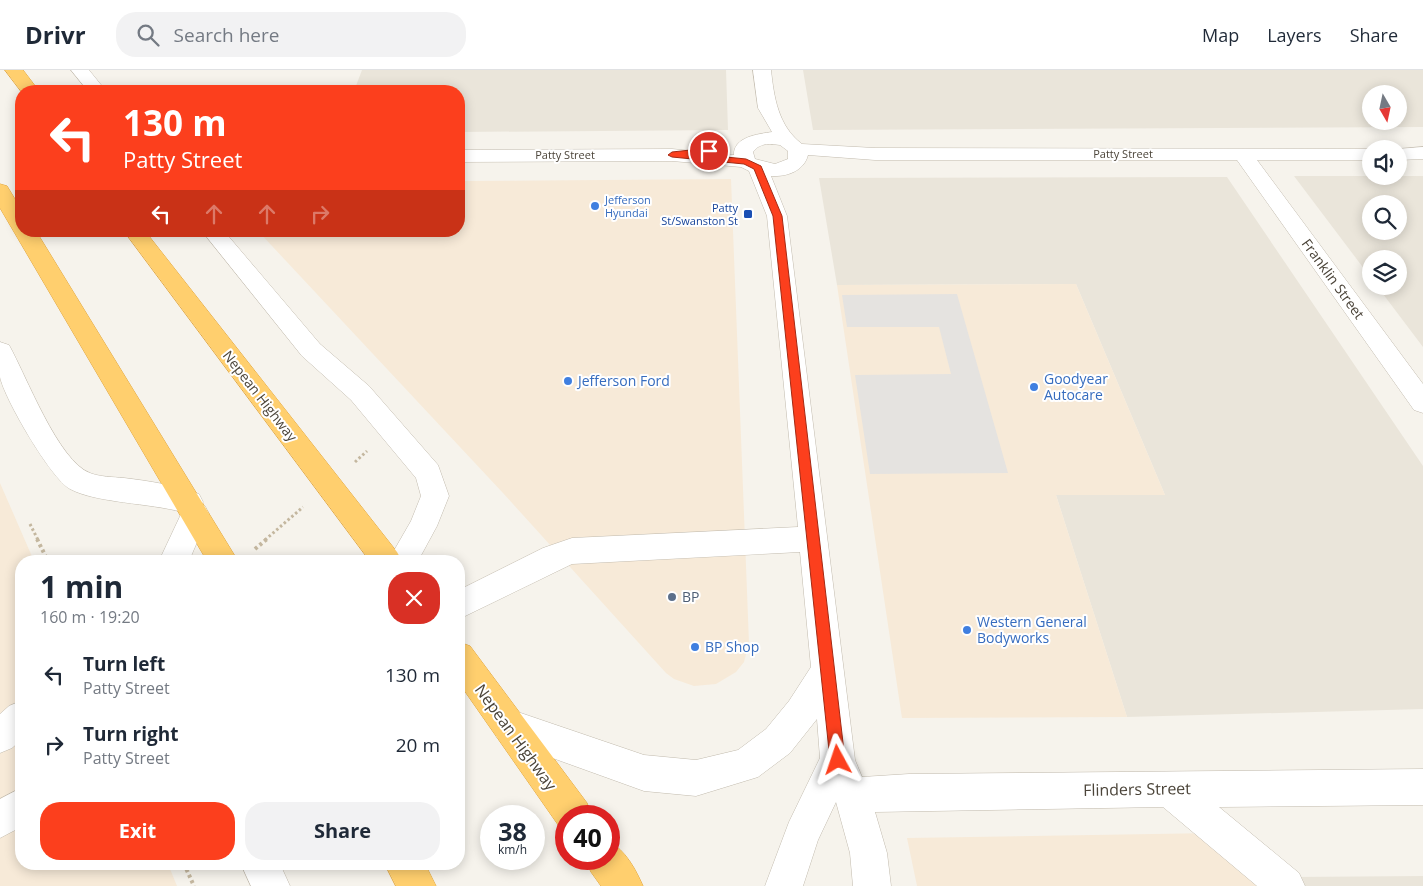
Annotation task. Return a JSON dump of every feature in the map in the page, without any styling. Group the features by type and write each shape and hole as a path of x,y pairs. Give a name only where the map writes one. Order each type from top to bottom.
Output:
{"highway":[{"path":"14,70 25,85"},
{"path":"0,190 15,216"},
{"path":"29,237 219,555"},
{"name":"Nepean Highway","path":"139,237 385,555"},
{"name":"Nepean Highway","path":"465,665 566,805"},
{"path":"408,870 417,886"},
{"path":"612,870 624,886"}],"street":[{"path":"80,70 92,85"},
{"path":"762,70 767,108 792,155 777,216"},
{"path":"767,108 760,123 752,154 777,216 838,760 852,795 868,849 872,886"},
{"path":"752,154 772,138 792,155"},
{"path":"1407,154 1423,153"},
{"path":"752,154 767,170 792,155"},
{"name":"Patty Street","path":"465,156 752,154"},
{"name":"Franklin Street","path":"1243,154 1423,403"},
{"name":"Patty Street","path":"792,155 1362,154"},
{"path":"217,237 310,350 360,393 428,473 435,496 423,526 396,555"},
{"path":"0,351 49,446 68,474 74,479 88,484 160,495 192,508 176,555"},
{"path":"465,603 554,557 572,551 814,539"},
{"path":"509,726 644,773 696,778 746,765 778,741 801,713 829,668"},
{"path":"0,736 15,723"},
{"path":"0,749 15,741"},
{"path":"784,886 802,836 838,760"},
{"name":"Flinders Street","path":"852,795 909,792 1423,788"},
{"path":"1169,789 1286,886"},
{"path":"0,820 15,810"},
{"path":"263,870 271,886"}],"path":[{"path":"30,524 45,555"},
{"path":"187,870 194,886"}],"shaded area":[{"path":"362,70 726,70 728,130 465,132 465,85 356,85"},
{"path":"803,70 1423,70 1423,127 1408,127 1408,85 1362,85 1362,127 813,130"},
{"path":"1294,176 1362,176 1362,185 1407,185 1407,176 1423,176 1423,347 1384,295 1407,295 1407,250 1362,250 1362,266"},
{"path":"1227,177 1423,466 1423,709 1127,717 1056,495 1165,495 1076,284 837,285 819,178"},
{"name":"Jefferson Ford","path":"731,179 749,643 744,662 736,672 716,684 694,686 674,679 666,673 503,493 264,237 465,237 465,181"},
{"path":"1076,284 1165,495 1056,495 1127,717 902,718 837,285"},
{"path":"957,294 1008,473 870,474 855,375 951,374 939,327 847,327 842,295"},
{"path":"0,483 31,555 15,555 15,870 170,870 177,886 0,886"},
{"path":"1214,833 1277,886 917,886 907,838"},
{"path":"1423,876 1423,886 1302,886 1292,877"}],"place":[{"name":"Jefferson Hyundai","path":"595,206"},
{"name":"Patty St/Swanston St","path":"748,214"},
{"name":"Jefferson Ford","path":"568,381"},
{"name":"Goodyear Autocare","path":"1034,387"},
{"name":"BP","path":"672,597"},
{"name":"Western General Bodyworks","path":"967,630"},
{"name":"BP Shop","path":"695,647"}],"route":[{"path":"709,151 672,155 746,162 758,168 777,216 838,760"}]}
